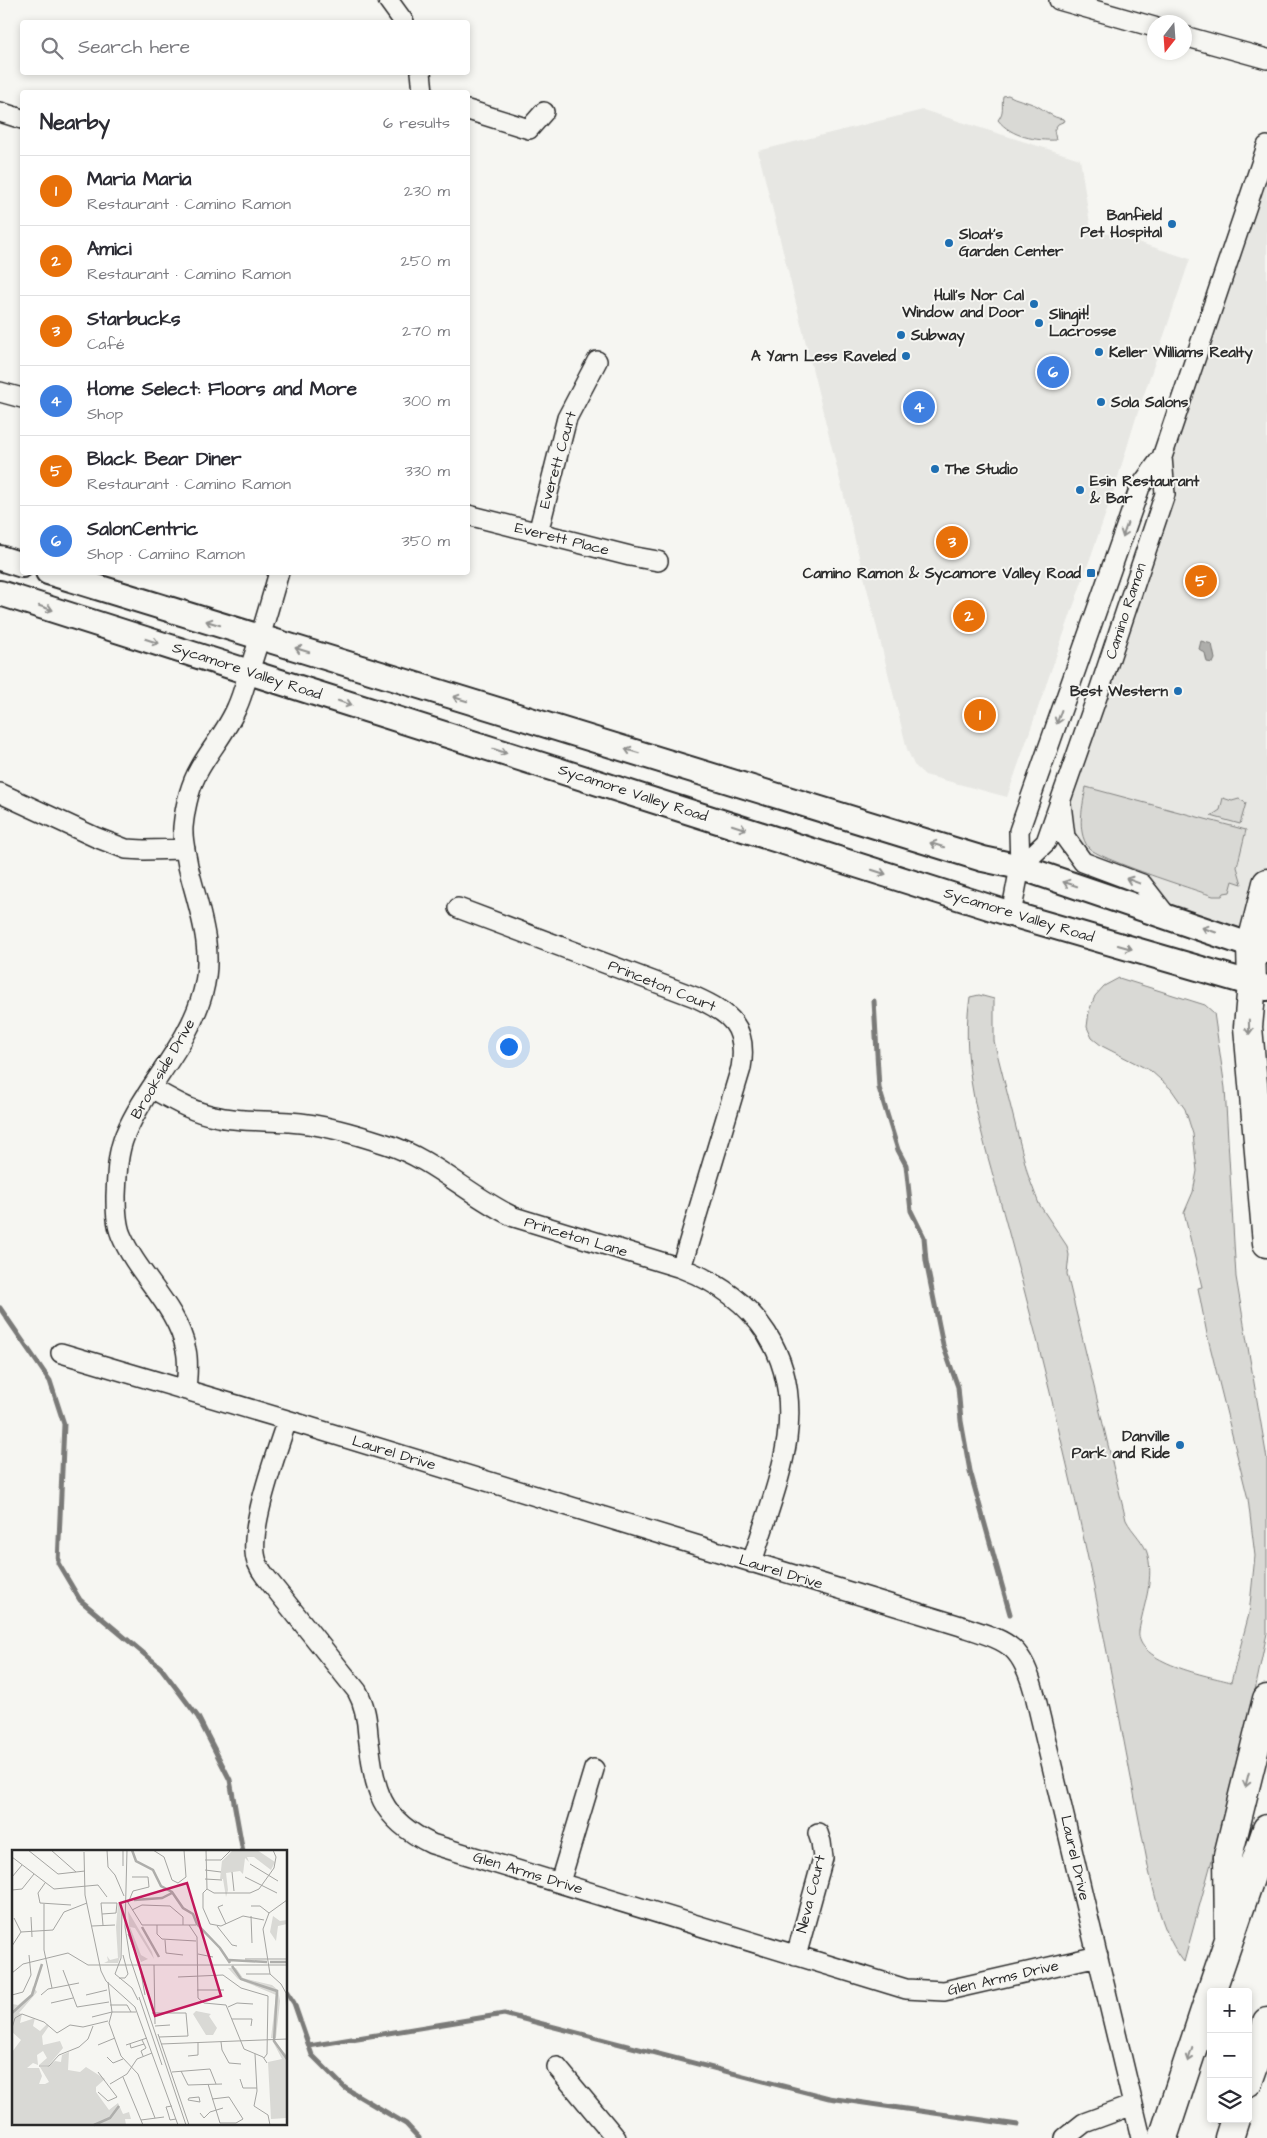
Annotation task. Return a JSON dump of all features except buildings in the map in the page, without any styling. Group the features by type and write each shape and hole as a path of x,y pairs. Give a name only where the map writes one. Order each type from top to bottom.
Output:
{"highway":[{"path":"1267,883 1259,948 1259,986 1248,1027 1267,1243"},
{"path":"1226,1945 1228,1856 1267,1699"},
{"path":"1212,1988 1267,1830"},
{"path":"1163,2138 1207,2004"},
{"path":"1249,2078 1266,2030"},
{"path":"1229,2138 1234,2123"}],"main road":[{"path":"0,558 20,564"},
{"path":"58,575 983,859 1020,867 1259,948"},
{"name":"Sycamore Valley Road","path":"0,594 1011,914 1259,986"}],"street":[{"path":"388,0 403,20"},
{"path":"1059,0 1147,25"},
{"path":"1192,38 1267,59"},
{"path":"421,75 423,90"},
{"path":"470,111 529,129 544,112"},
{"path":"0,112 20,118"},
{"name":"Camino Ramon","path":"1011,914 1020,867 1019,831 1140,488 1162,457 1267,146"},
{"name":"Everett Court","path":"538,533 567,418 597,361"},
{"path":"0,392 20,397"},
{"name":"Camino Ramon","path":"1020,867 1046,842 1100,688 1165,494 1162,457"},
{"name":"Everett Place","path":"470,516 630,556 658,561"},
{"name":"Brookside Drive","path":"186,1390 187,1357 179,1328 161,1295 120,1233 117,1214 117,1170 125,1135 188,1029 203,993 208,959 207,939 185,849 183,829 192,785 199,769 227,728 243,693 279,575"},
{"path":"0,793 94,837 126,849 185,849"},
{"path":"1060,801 1065,837 1083,862 1142,884 1166,915"},
{"name":"Princeton Court","path":"458,908 695,997 718,1007 731,1018 738,1029 744,1052 741,1068 681,1268"},
{"name":"Princeton Lane","path":"152,1088 186,1107 212,1116 238,1121 290,1122 323,1126 387,1144 432,1164 491,1207 514,1217 681,1268 706,1278 730,1293 760,1323 771,1340 785,1382 789,1413 781,1468 752,1563"},
{"name":"Laurel Drive","path":"61,1353 287,1420 978,1632 1003,1642 1014,1649 1029,1671 1036,1695 1141,2138"},
{"name":"Glen Arms Drive","path":"287,1420 256,1523 255,1549 257,1563 265,1576 348,1678 363,1700 373,1776 377,1790 386,1808 405,1828 417,1837 432,1844 906,1989 932,1992 956,1989 1098,1956"},
{"path":"560,1882 594,1770"},
{"name":"Neva Court","path":"796,1956 823,1858 818,1833"},
{"path":"557,2067 616,2138"},
{"path":"1065,2138 1084,2123 1133,2106"}],"shaded area":[{"path":"1008,95 1064,119 1065,121 1058,124 1054,130 1056,140 1025,137 1003,126 998,120 1002,111 1003,96"},
{"path":"923,110 1080,159 1091,230 1125,238 1190,259 1135,421 1115,487 1007,797 925,775 914,765 907,749 758,151"},
{"path":"1267,146 1267,883 1251,946 1166,915 1142,884 1083,862 1060,801 1165,494 1162,457"},
{"path":"1201,641 1212,644 1215,659 1213,663 1207,662 1205,653 1199,649"},
{"path":"1086,787 1246,830 1237,867 1242,884 1233,881 1230,892 1224,893 1222,896 1213,896 1126,866 1095,852 1088,847 1082,833 1081,817"},
{"path":"1223,798 1232,801 1239,799 1246,803 1240,824 1211,816 1220,810"},
{"path":"1119,978 1205,1005 1214,1013 1225,1088 1236,1277 1267,1459 1267,1633 1244,1743 1184,1962 1166,1930 1149,1871 1098,1606 1075,1500 1036,1336 977,1112 968,1054 967,1025 970,997 979,995 994,999 994,1041 1028,1175 1039,1204 1067,1246 1069,1255 1067,1274 1126,1520 1144,1546 1148,1556 1150,1575 1139,1631 1141,1642 1149,1652 1161,1660 1191,1672 1231,1682 1249,1614 1255,1556 1248,1499 1207,1334 1198,1288 1202,1287 1184,1213 1193,1192 1197,1171 1193,1134 1185,1109 1171,1089 1151,1071 1102,1046 1092,1038 1087,1027 1089,1011 1095,996 1104,986"}],"waterway":[{"path":"874,1001 879,1088 898,1150 906,1165 911,1211 924,1237 926,1261 943,1345 958,1387 961,1421 970,1471 1010,1614"},
{"path":"0,1308 50,1381 64,1424 58,1563 80,1600 161,1668 198,1717 230,1780 243,1850"},
{"path":"288,1994 294,2003 312,2055 345,2088 406,2124 419,2138"},
{"path":"309,2046 504,2014 829,2098 1018,2125"}],"place":[{"name":"Banfield Pet Hospital","path":"1172,224"},
{"name":"Sloat's Garden Center","path":"949,243"},
{"name":"Hull's Nor Cal Window and Door","path":"1034,304"},
{"name":"Slingit! Lacrosse","path":"1039,323"},
{"name":"Subway","path":"901,335"},
{"name":"Keller Williams Realty","path":"1099,352"},
{"name":"A Yarn Less Raveled","path":"906,356"},
{"name":"SalonCentric","path":"1053,372"},
{"name":"Sola Salons","path":"1101,402"},
{"name":"Home Select: Floors and More","path":"919,407"},
{"name":"The Studio","path":"935,469"},
{"name":"Esin Restaurant & Bar","path":"1080,490"},
{"name":"Starbucks","path":"952,542"},
{"name":"Camino Ramon & Sycamore Valley Road","path":"1091,573"},
{"name":"Black Bear Diner","path":"1201,581"},
{"name":"Amici","path":"969,616"},
{"name":"Best Western","path":"1178,691"},
{"name":"Maria Maria","path":"980,715"},
{"name":"Danville Park and Ride","path":"1180,1445"}]}
